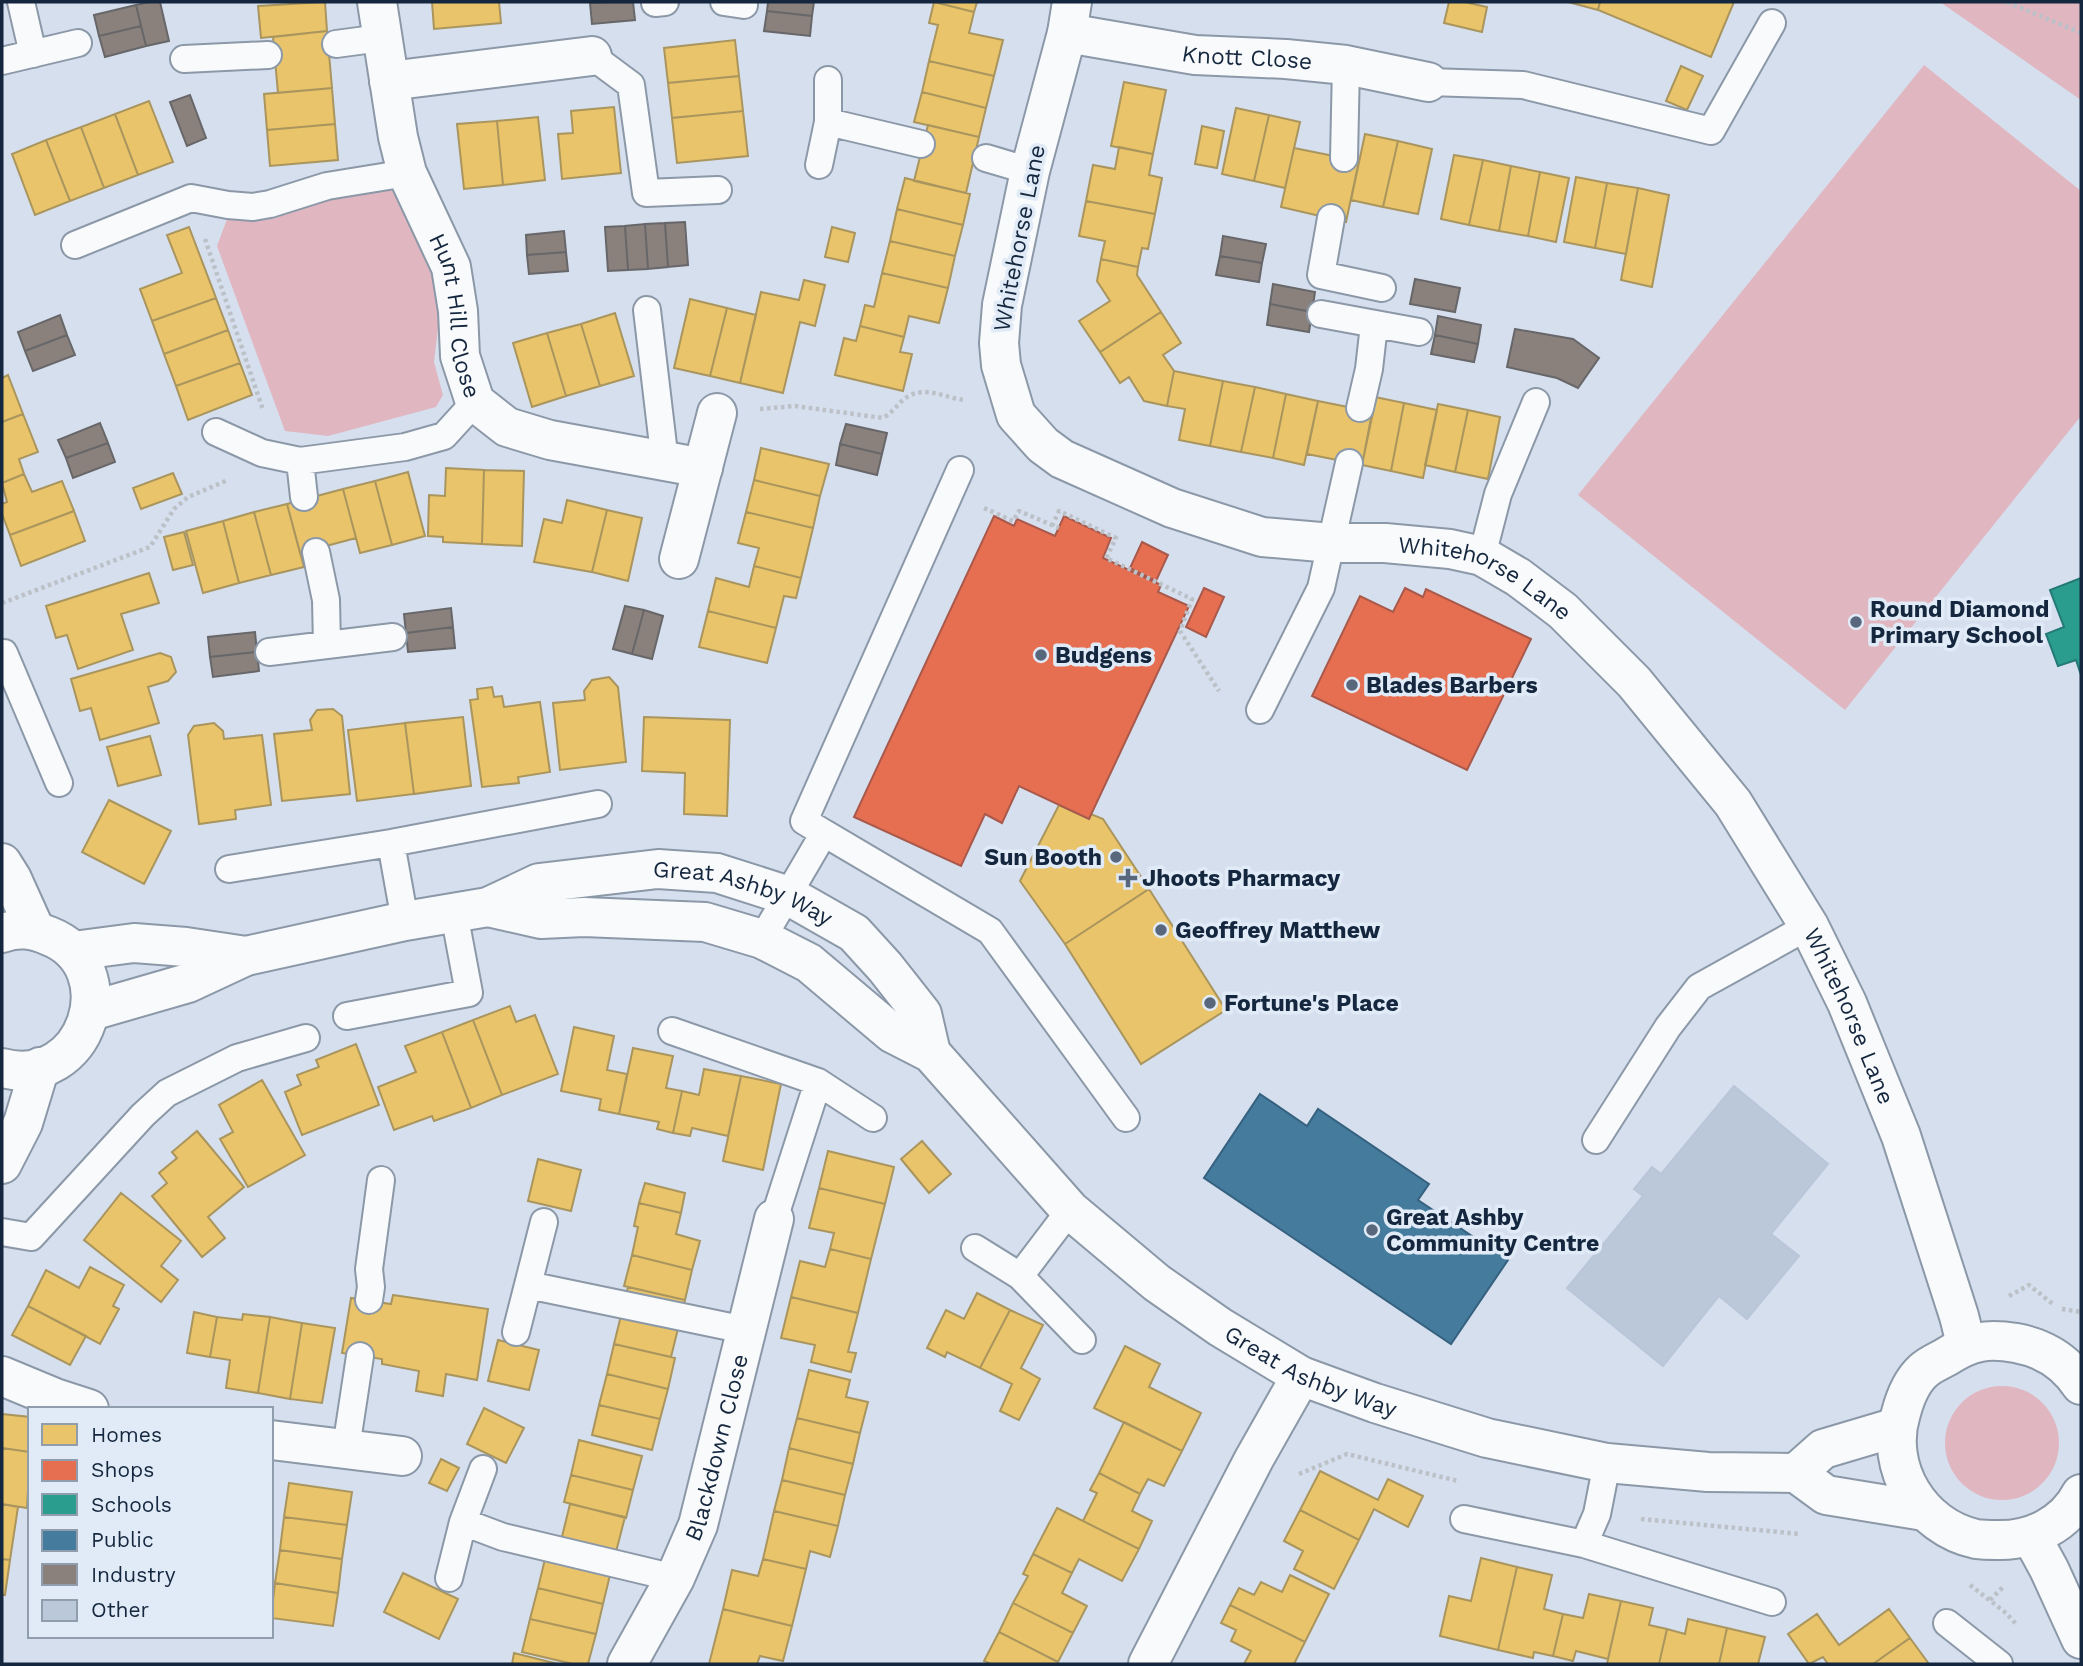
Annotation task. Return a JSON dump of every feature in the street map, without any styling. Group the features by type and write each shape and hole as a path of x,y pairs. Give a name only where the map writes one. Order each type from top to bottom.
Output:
{"street":[{"name":"Knott Close","path":"1070,18 1195,55 1346,65 1428,82"},
{"name":"Whitehorse Lane","path":"1070,18 1030,171 1002,305 1001,365 1016,415 1028,431 1062,459 1172,508 1262,537 1332,543 1385,543 1450,549 1482,556 1518,577 1563,611 1634,682 1733,803 1809,926 1847,1003 1901,1136 1966,1344"},
{"name":"Hunt Hill Close","path":"379,20 398,137 407,173 451,267 460,355 475,401 507,427 550,440 703,468"},
{"path":"389,82 592,56"},
{"path":"679,559 717,413"},
{"path":"2,863 12,879 18,931 58,939 73,951 89,979 91,1011 77,1043 56,1062 17,1071 2,1068"},
{"name":"Great Ashby Way","path":"91,1011 188,983 246,956 405,920 471,910 539,883 658,869 717,873 789,896 854,933 922,1014 931,1053"},
{"name":"Great Ashby Way","path":"471,910 541,919 611,917 705,922 762,939 808,963 892,1033 931,1053 1070,1210 1157,1283 1301,1376 1375,1403 1487,1438 1607,1463 1708,1472 1796,1472"},
{"name":"Great Ashby Way","path":"73,951 134,943 246,956"},
{"path":"2,1164 23,1123 40,1067"},
{"name":"Blackdown Close","path":"627,1664 675,1578 698,1525 774,1219"},
{"path":"2075,1370 2035,1347 1995,1339 1966,1344 1923,1371 1906,1395 1897,1427 1896,1449 1904,1480 1924,1511 1949,1529 1977,1539 2011,1540 2031,1536 2066,1515 2081,1494"},
{"path":"2,1376 83,1407"},
{"path":"1148,1664 1254,1459 1301,1376"},
{"path":"1897,1427 1823,1449 1796,1472 1826,1495 1924,1511"},
{"path":"273,1440 402,1456"},
{"path":"2031,1536 2081,1639"}],"lane":[{"path":"21,2 33,54"},
{"path":"655,2 665,2"},
{"path":"336,44 379,20"},
{"path":"1428,82 1523,85 1711,131 1772,23"},
{"path":"2,61 78,43"},
{"path":"184,59 268,55"},
{"path":"592,56 631,85 646,193 718,190"},
{"path":"1343,158 1346,65"},
{"path":"819,165 828,122 828,80"},
{"path":"828,122 921,144"},
{"path":"986,158 1030,171"},
{"path":"75,245 191,198 253,207 327,186 407,173"},
{"path":"1331,218 1321,275 1382,288"},
{"path":"647,310 665,462"},
{"path":"1321,314 1419,332"},
{"path":"1360,408 1369,369 1374,325"},
{"path":"216,432 262,453 300,461 405,447 444,436 475,401"},
{"path":"1482,556 1498,494 1536,402"},
{"path":"300,461 304,497"},
{"path":"1260,710 1321,588 1349,463"},
{"path":"955,481 804,821 990,931 1126,1118"},
{"path":"316,552 326,600 327,645"},
{"path":"269,652 393,637"},
{"path":"2,653 59,783"},
{"path":"229,869 598,804"},
{"path":"762,939 824,833"},
{"path":"391,842 405,920"},
{"path":"347,1016 469,993 471,910"},
{"path":"1596,1140 1668,1027 1699,987 1809,926"},
{"path":"672,1031 818,1082 873,1118"},
{"path":"2,1232 31,1237 143,1115 167,1093 237,1058 306,1038"},
{"path":"774,1219 818,1082"},
{"path":"369,1300 369,1269 381,1180"},
{"path":"1020,1276 1070,1210"},
{"path":"516,1332 544,1222"},
{"path":"975,1248 1020,1276 1082,1340"},
{"path":"528,1285 745,1331"},
{"path":"346,1448 360,1356"},
{"path":"1584,1544 1597,1514 1607,1463"},
{"path":"449,1578 463,1522 482,1469"},
{"path":"1464,1519 1584,1544 1772,1602"},
{"path":"463,1522 503,1537 675,1578"},
{"path":"1947,1623 1998,1664"}],"path":[{"path":"2007,2 2081,33"},
{"path":"717,413 795,406 883,418 894,412 906,396 917,393 933,392 961,400 1010,396"},
{"path":"955,481 1013,521 1019,511 1059,528"},
{"path":"1052,526 1059,511 1115,538 1106,558 1192,599 1180,631 1219,691"},
{"path":"1254,1459 1291,1477 1347,1454 1465,1483"},
{"path":"1597,1514 1810,1535"},
{"path":"1968,1584 2006,1613 2022,1632"}],"shaded area":[{"path":"1940,2 2081,2 2081,100"},
{"path":"1924,65 2081,191 2081,416 1845,710 1578,495"},
{"path":"393,189 424,244 436,276 441,303 434,362 443,395 436,407 328,436 285,431 217,246 227,219 255,221 276,218 305,204"},
{"path":"2002,1386 2024,1391 2042,1403 2054,1421 2059,1443 2054,1465 2042,1483 2024,1495 2002,1500 1980,1495 1962,1483 1950,1465 1945,1443 1950,1421 1962,1403 1980,1391"}],"building: Homes":[{"path":"325,2 327,31 261,38 258,6"},
{"path":"432,2 499,2 501,23 434,29"},
{"path":"934,2 977,2 974,12"},
{"path":"934,2 974,12 969,33 1003,40 994,76 929,61 938,25 929,23"},
{"path":"1449,2 1487,7 1482,32 1444,23"},
{"path":"1568,2 1600,2 1598,10"},
{"path":"1600,2 1734,2 1711,57 1598,10"},
{"path":"327,31 332,88 278,93 273,37"},
{"path":"735,40 739,76 668,83 664,48"},
{"path":"929,61 994,76 986,108 922,92"},
{"path":"1681,66 1703,76 1687,110 1666,101"},
{"path":"739,76 743,111 672,118 668,83"},
{"path":"1124,82 1166,90 1153,154 1111,146"},
{"path":"332,88 335,124 267,130 264,94"},
{"path":"922,92 986,108 979,137 914,122"},
{"path":"149,101 173,162 138,175 115,114"},
{"path":"614,107 621,173 562,179 558,134 573,133 571,111"},
{"path":"1236,108 1269,115 1254,181 1222,174"},
{"path":"743,111 748,156 677,163 672,118"},
{"path":"115,114 138,175 104,188 81,127"},
{"path":"1269,115 1300,122 1285,188 1254,181"},
{"path":"538,117 545,180 503,185 497,121"},
{"path":"497,121 503,185 464,189 457,124"},
{"path":"335,124 338,160 270,166 267,130"},
{"path":"928,125 979,137 966,193 914,181"},
{"path":"1202,126 1224,131 1217,168 1195,164"},
{"path":"81,127 104,188 70,201 46,140"},
{"path":"1365,134 1398,141 1383,207 1351,200"},
{"path":"46,140 70,201 35,215 12,154"},
{"path":"1398,141 1432,149 1418,214 1383,207"},
{"path":"1119,147 1153,154 1149,175 1162,178 1155,214 1086,201 1093,165 1115,169"},
{"path":"1294,148 1359,161 1346,222 1281,207"},
{"path":"1454,155 1483,160 1469,225 1441,219"},
{"path":"1483,160 1511,166 1499,231 1469,225"},
{"path":"1511,166 1540,172 1528,236 1499,231"},
{"path":"1540,172 1569,178 1556,242 1528,236"},
{"path":"1576,177 1607,183 1595,248 1564,242"},
{"path":"905,178 970,194 963,225 897,209"},
{"path":"1607,183 1638,188 1626,254 1595,248"},
{"path":"1638,188 1669,195 1652,287 1621,280"},
{"path":"1086,201 1155,214 1148,249 1142,248 1138,267 1101,259 1105,241 1079,236"},
{"path":"897,209 963,225 955,256 890,241"},
{"path":"189,227 216,298 152,321 140,289 182,273 167,235"},
{"path":"832,227 855,233 848,262 825,257"},
{"path":"890,241 955,256 948,288 882,273"},
{"path":"1101,259 1138,267 1137,275 1161,312 1100,352 1079,321 1110,301 1097,281"},
{"path":"882,273 948,288 939,323 909,316 904,337 860,326 865,305 874,307"},
{"path":"804,280 825,285 815,326 800,322 783,393 740,383 761,292 799,300"},
{"path":"216,298 228,330 164,354 152,321"},
{"path":"690,299 727,308 710,376 674,368"},
{"path":"727,308 756,315 740,383 710,376"},
{"path":"1161,312 1181,343 1163,355 1174,371 1167,406 1144,401 1129,377 1120,383 1100,352"},
{"path":"615,313 634,376 600,386 581,324"},
{"path":"581,324 600,386 566,396 547,333"},
{"path":"860,326 904,337 900,352 912,354 903,391 835,375 844,338 856,341"},
{"path":"228,330 240,363 176,386 164,354"},
{"path":"547,333 566,396 532,407 513,343"},
{"path":"240,363 252,395 188,420 176,386"},
{"path":"1174,371 1223,381 1210,446 1179,440 1185,409 1167,406"},
{"path":"8,375 23,414 2,422 2,378"},
{"path":"1223,381 1255,387 1241,452 1210,446"},
{"path":"1255,387 1286,394 1273,458 1241,452"},
{"path":"1286,394 1318,401 1304,465 1273,458"},
{"path":"1375,397 1404,403 1391,471 1362,465"},
{"path":"1318,401 1373,412 1362,465 1307,454"},
{"path":"1404,403 1437,410 1423,478 1391,471"},
{"path":"1438,404 1468,410 1455,472 1425,465"},
{"path":"1468,410 1500,417 1488,479 1455,472"},
{"path":"23,414 38,452 19,459 24,474 2,483 2,422"},
{"path":"761,448 829,464 820,496 754,480"},
{"path":"446,468 484,470 482,544 443,542 443,537 428,536 429,495 445,496"},
{"path":"484,470 524,471 522,546 482,544"},
{"path":"408,472 425,536 392,545 375,481"},
{"path":"173,473 182,494 141,509 133,488"},
{"path":"24,474 32,492 62,481 74,511 10,535 2,514 2,504 7,502 2,483"},
{"path":"754,480 820,496 813,528 746,512"},
{"path":"375,481 392,545 360,553 343,489"},
{"path":"343,489 356,538 300,553 287,504"},
{"path":"567,500 607,510 592,572 534,562 544,519 562,523"},
{"path":"287,504 304,567 271,575 254,512"},
{"path":"607,510 642,518 628,581 592,572"},
{"path":"74,511 85,541 21,566 10,535"},
{"path":"254,512 271,575 239,583 223,521"},
{"path":"746,512 813,528 801,578 754,566 759,548 738,543"},
{"path":"223,521 239,583 203,593 186,531"},
{"path":"184,532 193,565 173,570 164,537"},
{"path":"754,566 801,578 796,598 784,596 776,628 708,611 716,578 749,587"},
{"path":"149,573 159,603 121,614 133,650 78,669 67,635 56,638 46,606"},
{"path":"708,611 776,628 767,663 699,647"},
{"path":"160,653 171,657 176,672 168,681 148,687 159,723 100,740 91,708 80,711 71,679"},
{"path":"609,677 618,687 626,762 560,770 553,703 585,700 584,691 592,680"},
{"path":"492,687 494,697 502,696 504,707 540,702 550,772 518,777 519,783 482,787 470,700 478,699 477,689"},
{"path":"333,709 342,716 350,794 282,801 274,734 312,730 310,720 317,710"},
{"path":"463,717 471,786 414,794 405,723"},
{"path":"644,717 730,720 727,816 684,814 685,773 642,771"},
{"path":"214,723 223,731 224,739 262,735 271,805 235,810 236,819 199,824 188,735 194,726"},
{"path":"405,723 414,794 357,801 348,730"},
{"path":"150,736 161,775 118,786 107,747"},
{"path":"109,800 171,831 144,884 82,852"},
{"path":"1059,805 1089,819 1091,814 1103,819 1149,889 1065,944 1020,881"},
{"path":"1149,889 1226,1010 1141,1064 1065,944"},
{"path":"510,1006 516,1022 535,1015 558,1074 502,1095 473,1020"},
{"path":"473,1020 502,1095 471,1108 442,1032"},
{"path":"574,1027 614,1036 607,1070 627,1074 619,1114 599,1110 601,1099 561,1091"},
{"path":"442,1032 471,1108 434,1121 432,1116 394,1130 378,1087 416,1072 405,1046"},
{"path":"356,1044 379,1105 302,1135 285,1092 301,1085 297,1075 319,1067 316,1060"},
{"path":"633,1048 673,1056 666,1088 682,1091 673,1133 657,1129 659,1122 619,1114"},
{"path":"704,1069 741,1076 728,1136 692,1128 690,1136 673,1133 682,1091 699,1095"},
{"path":"741,1076 781,1084 763,1170 723,1161"},
{"path":"262,1080 305,1155 248,1187 220,1139 233,1132 219,1105"},
{"path":"197,1131 244,1187 208,1217 225,1238 202,1257 152,1196 167,1183 159,1173 177,1158 172,1152"},
{"path":"922,1141 951,1174 929,1193 901,1159"},
{"path":"828,1151 894,1167 885,1204 819,1188"},
{"path":"538,1159 581,1170 571,1211 528,1201"},
{"path":"645,1183 685,1193 681,1213 639,1203"},
{"path":"819,1188 885,1204 871,1259 830,1249 834,1233 809,1228"},
{"path":"121,1193 181,1241 161,1266 178,1280 161,1302 84,1240"},
{"path":"639,1203 681,1213 676,1234 700,1241 692,1270 632,1255 638,1227 634,1226"},
{"path":"830,1249 871,1259 858,1313 791,1297 800,1261 825,1267"},
{"path":"632,1255 692,1270 685,1300 624,1286"},
{"path":"90,1267 124,1285 113,1306 119,1309 100,1344 28,1306 46,1270 79,1288"},
{"path":"628,1287 685,1300 671,1357 614,1344"},
{"path":"977,1293 1010,1310 980,1368 947,1352 945,1357 927,1348 946,1310 964,1319"},
{"path":"393,1295 488,1309 477,1380 446,1374 443,1396 416,1391 419,1371 382,1364 382,1359 342,1353 351,1298 391,1304"},
{"path":"791,1297 858,1313 848,1352 856,1353 851,1372 811,1362 815,1345 781,1338"},
{"path":"28,1306 86,1336 70,1365 12,1335"},
{"path":"1010,1310 1043,1325 1021,1368 1040,1379 1019,1420 1000,1411 1012,1384 980,1368"},
{"path":"194,1312 217,1317 210,1357 187,1353"},
{"path":"243,1314 270,1317 258,1393 226,1388 230,1360 210,1357 217,1317 242,1320"},
{"path":"270,1317 302,1323 290,1399 258,1393"},
{"path":"302,1323 335,1328 322,1403 290,1399"},
{"path":"498,1340 539,1350 529,1390 488,1381"},
{"path":"614,1344 675,1358 668,1389 607,1374"},
{"path":"1125,1346 1160,1364 1149,1387 1201,1413 1182,1451 1094,1408"},
{"path":"809,1370 850,1380 846,1397 868,1402 860,1433 797,1418"},
{"path":"607,1374 668,1389 660,1419 599,1405"},
{"path":"599,1405 660,1419 652,1450 592,1435"},
{"path":"484,1408 524,1428 506,1463 467,1444"},
{"path":"2,1414 28,1417 28,1452 2,1448"},
{"path":"797,1418 860,1433 853,1464 789,1448"},
{"path":"1124,1422 1182,1451 1164,1486 1148,1479 1140,1494 1099,1473"},
{"path":"579,1440 642,1456 633,1490 571,1475"},
{"path":"2,1448 28,1452 27,1508 2,1504"},
{"path":"789,1448 853,1464 845,1495 782,1480"},
{"path":"441,1459 459,1468 447,1491 429,1483"},
{"path":"1320,1471 1378,1500 1388,1479 1423,1496 1408,1527 1374,1509 1359,1540 1300,1510"},
{"path":"1099,1473 1140,1494 1132,1511 1152,1521 1139,1549 1083,1521 1097,1493 1090,1490"},
{"path":"571,1475 633,1490 626,1518 564,1502"},
{"path":"782,1480 845,1495 838,1526 774,1511"},
{"path":"289,1483 352,1492 347,1525 284,1517"},
{"path":"2,1504 18,1507 10,1560 2,1559"},
{"path":"570,1504 625,1517 610,1575 556,1561"},
{"path":"1057,1508 1139,1549 1122,1581 1079,1559 1072,1573 1033,1554"},
{"path":"1300,1510 1359,1540 1334,1589 1294,1569 1303,1551 1284,1541"},
{"path":"774,1511 838,1526 830,1557 810,1551 806,1569 763,1559"},
{"path":"284,1517 347,1525 342,1559 280,1550"},
{"path":"280,1550 342,1559 338,1593 275,1583"},
{"path":"1033,1554 1072,1573 1062,1593 1087,1606 1073,1633 1013,1603 1028,1576 1023,1574"},
{"path":"1481,1558 1517,1567 1498,1650 1440,1636 1449,1596 1471,1601"},
{"path":"2,1559 10,1560 5,1595 2,1595"},
{"path":"545,1559 610,1575 603,1604 538,1588"},
{"path":"763,1559 806,1569 792,1626 723,1609 732,1570 758,1576"},
{"path":"1517,1567 1552,1575 1544,1609 1563,1614 1553,1656 1534,1652 1533,1658 1498,1650"},
{"path":"403,1573 458,1599 439,1639 384,1612"},
{"path":"1290,1575 1329,1594 1305,1642 1230,1605 1239,1588 1254,1595 1261,1582 1282,1592"},
{"path":"275,1583 338,1593 333,1626 273,1618"},
{"path":"538,1588 603,1604 596,1634 530,1619"},
{"path":"1589,1594 1621,1601 1608,1659 1576,1651 1573,1661 1553,1656 1563,1614 1583,1618"},
{"path":"1621,1601 1653,1608 1649,1625 1667,1629 1659,1664 1607,1664"},
{"path":"1013,1603 1073,1633 1058,1662 999,1632"},
{"path":"1230,1605 1305,1642 1294,1664 1244,1664 1251,1651 1231,1641 1236,1630 1221,1623"},
{"path":"723,1609 792,1626 783,1661 760,1656 757,1664 709,1664"},
{"path":"1889,1609 1910,1638 1873,1664 1828,1664 1823,1657 1809,1664 1788,1634 1817,1614 1839,1645"},
{"path":"530,1619 596,1634 588,1664 573,1664 522,1652"},
{"path":"1688,1619 1727,1628 1719,1664 1659,1664 1667,1629 1685,1634"},
{"path":"1727,1628 1765,1637 1758,1664 1719,1664"},
{"path":"999,1632 1058,1662 1057,1664 991,1664 984,1661"},
{"path":"1910,1638 1929,1664 1873,1664"},
{"path":"514,1653 558,1664 512,1664"}],"building: Shops":[{"path":"994,516 1014,526 1017,519 1055,536 1064,516 1111,538 1103,558 1161,585 1158,592 1189,606 1089,819 1019,786 1002,823 985,814 961,866 854,817"},
{"path":"1142,542 1168,555 1156,581 1130,568"},
{"path":"1204,588 1224,597 1206,637 1186,627"},
{"path":"1405,588 1423,597 1426,589 1531,639 1467,770 1312,696 1360,596 1393,612"}],"building: Schools":[{"path":"2081,578 2081,675 2076,660 2058,666 2046,634 2064,627 2050,590"}],"building: Public":[{"name":"Great Ashby Community Centre","path":"1260,1094 1307,1126 1318,1109 1429,1184 1418,1200 1508,1260 1451,1344 1204,1178"}],"building: Industry":[{"path":"160,2 169,41 146,46 136,5"},
{"path":"633,2 635,20 592,24 590,3"},
{"path":"768,2 814,2 812,16 767,11"},
{"path":"136,5 141,26 99,36 94,15"},
{"path":"767,11 812,16 810,36 764,31"},
{"path":"141,26 146,46 105,57 99,36"},
{"path":"190,95 206,138 187,146 170,102"},
{"path":"685,222 688,265 668,267 665,223"},
{"path":"665,223 668,267 648,269 645,224"},
{"path":"645,224 648,269 628,270 625,226"},
{"path":"625,226 628,270 608,271 605,227"},
{"path":"564,231 566,252 527,255 526,235"},
{"path":"1223,236 1266,244 1262,263 1220,256"},
{"path":"566,252 568,271 529,274 527,255"},
{"path":"1220,256 1262,263 1259,282 1216,275"},
{"path":"1415,279 1460,288 1455,312 1410,304"},
{"path":"1273,284 1315,292 1312,312 1270,304"},
{"path":"1270,304 1312,312 1309,332 1267,325"},
{"path":"60,315 67,335 25,351 18,332"},
{"path":"1438,316 1481,325 1478,344 1435,335"},
{"path":"1515,329 1573,339 1599,358 1578,388 1557,378 1507,367"},
{"path":"67,335 75,355 33,371 25,351"},
{"path":"1435,335 1478,344 1474,362 1431,354"},
{"path":"100,423 108,443 66,458 58,440"},
{"path":"846,424 887,433 882,454 840,444"},
{"path":"108,443 115,462 73,478 66,458"},
{"path":"840,444 882,454 877,475 836,465"},
{"path":"625,606 644,610 632,654 613,649"},
{"path":"451,608 453,627 406,633 404,614"},
{"path":"644,610 663,616 652,659 632,654"},
{"path":"453,627 455,648 408,652 406,633"},
{"path":"255,632 257,652 210,657 208,637"},
{"path":"257,652 259,671 213,677 210,657"}],"building: Other":[{"path":"1734,1086 1828,1164 1771,1234 1799,1256 1747,1319 1719,1296 1663,1366 1567,1288 1643,1196 1634,1189 1652,1167 1661,1174"}],"place":[{"name":"Round Diamond Primary School","path":"1856,622"},
{"name":"Budgens","path":"1041,655"},
{"name":"Blades Barbers","path":"1352,685"},
{"name":"Sun Booth","path":"1116,857"},
{"name":"Jhoots Pharmacy","path":"1128,878"},
{"name":"Geoffrey Matthew","path":"1161,930"},
{"name":"Fortune's Place","path":"1210,1003"},
{"name":"Great Ashby Community Centre","path":"1372,1230"}]}
